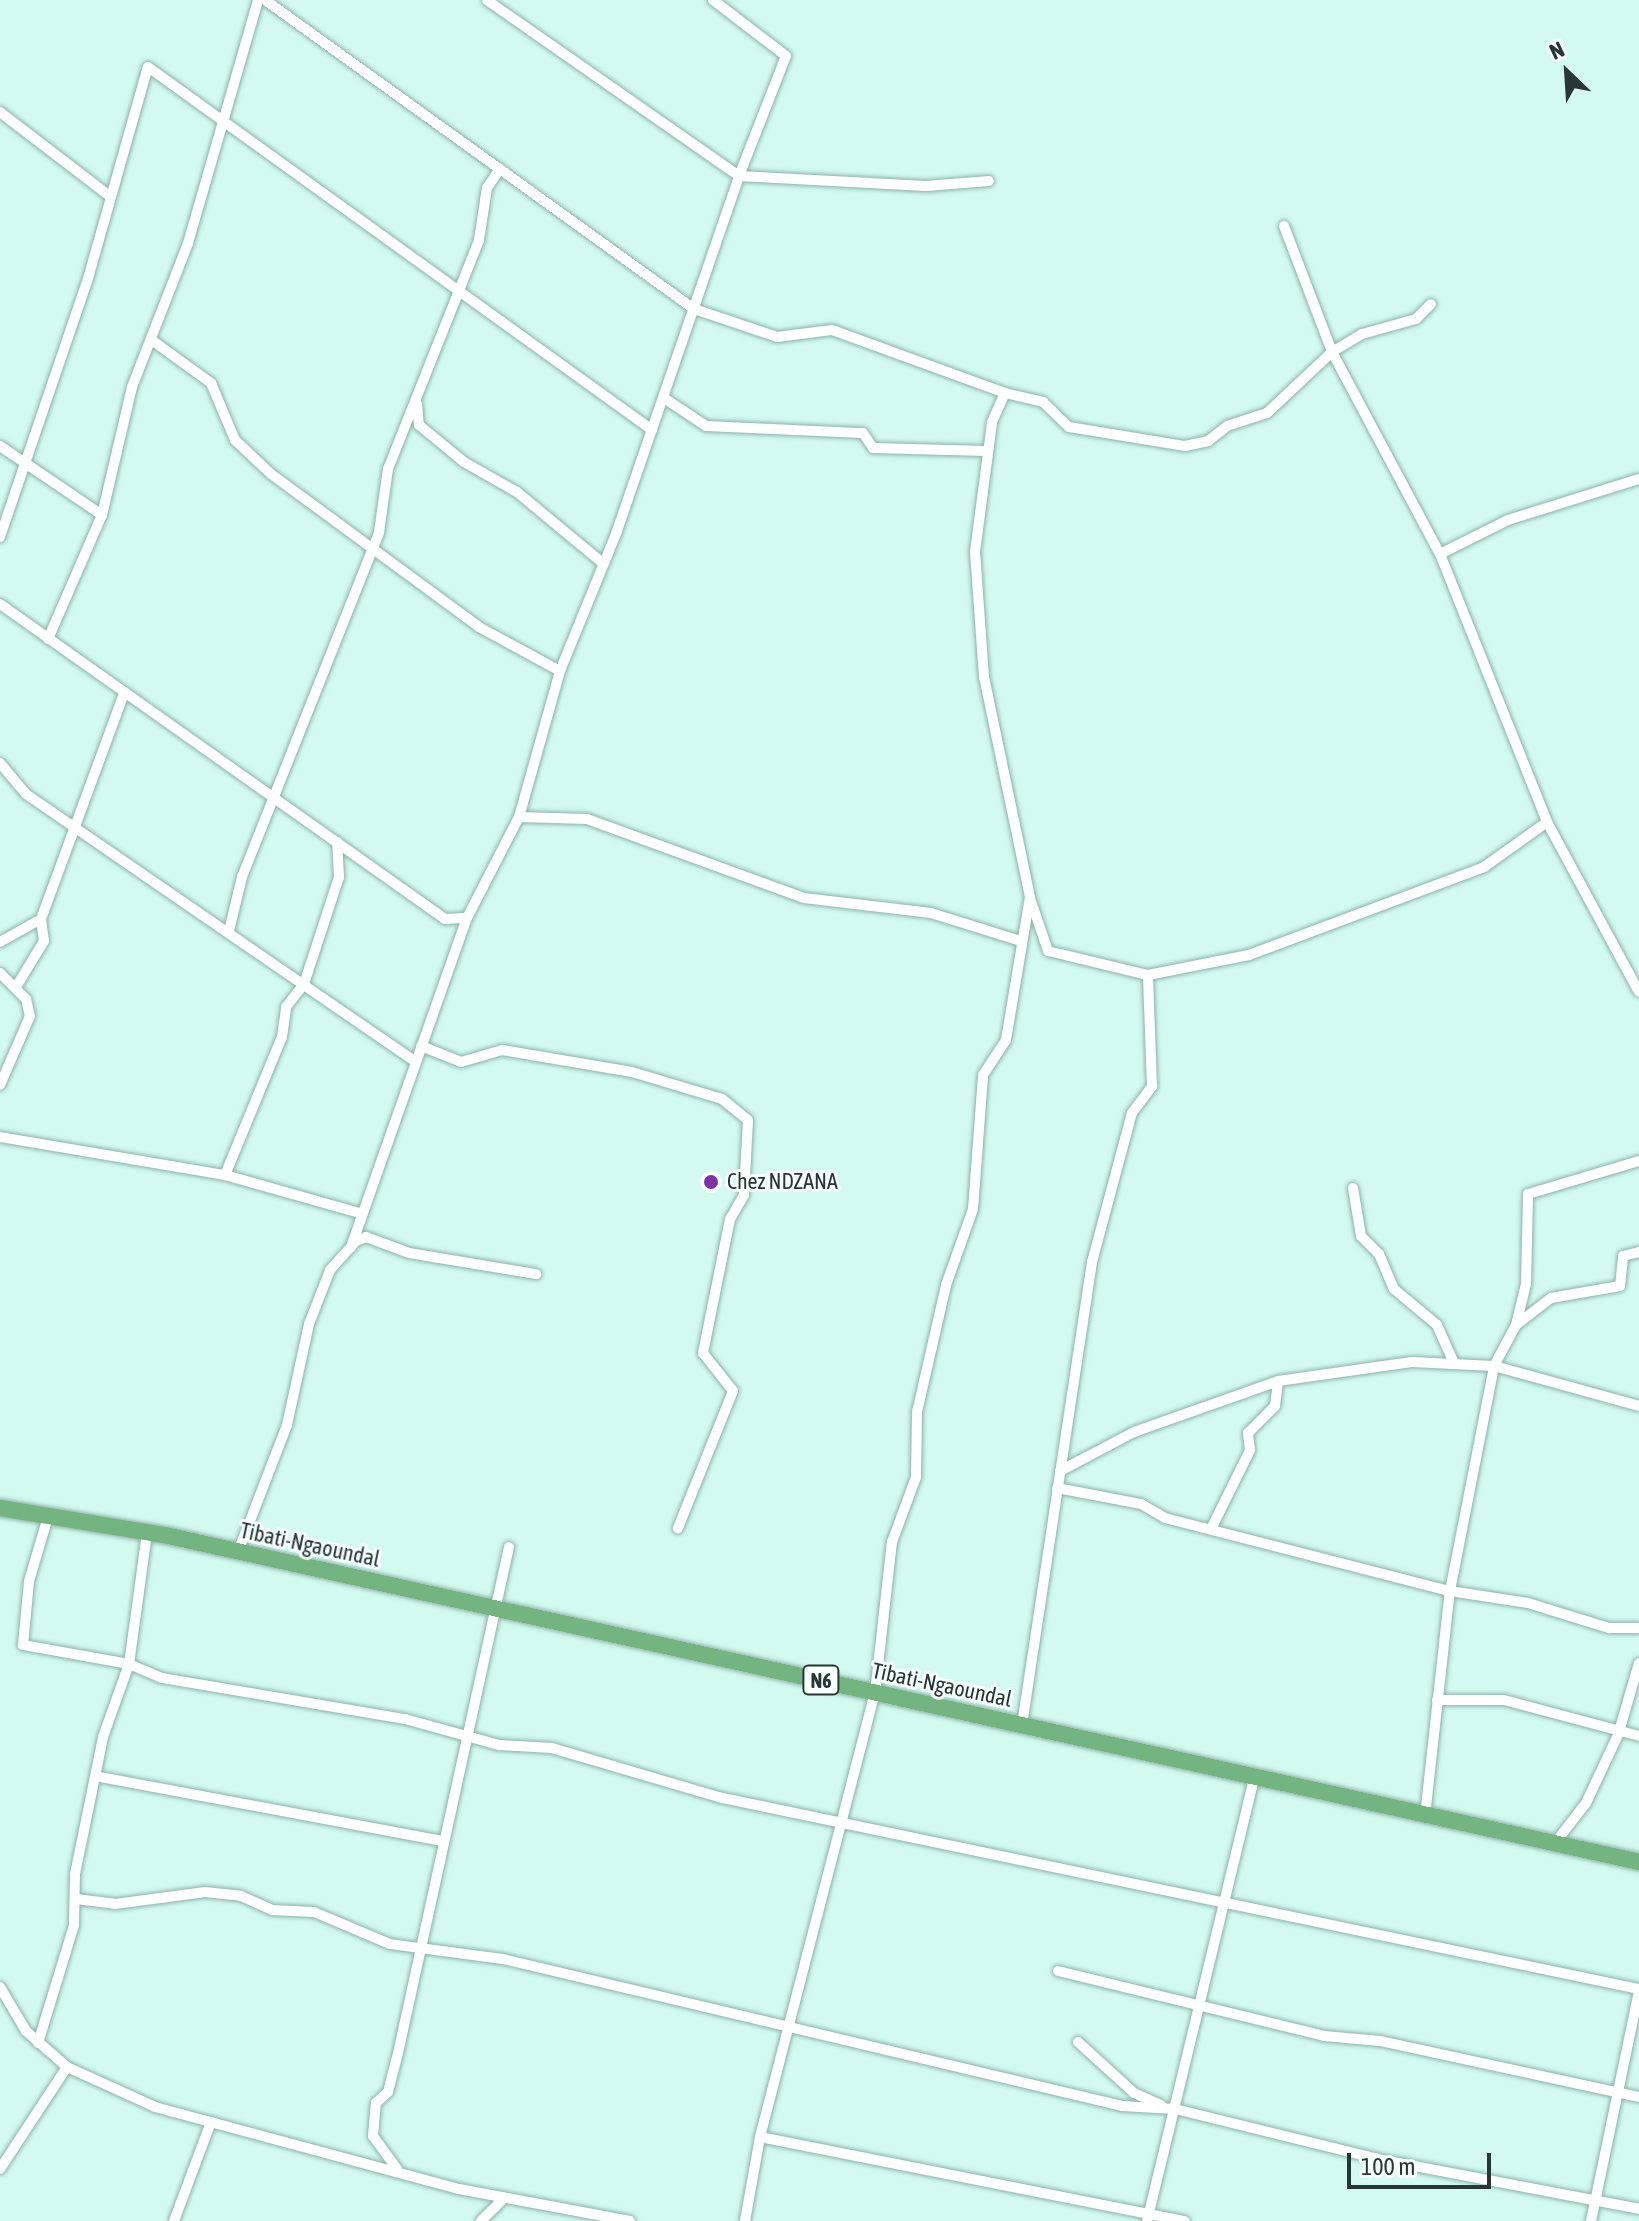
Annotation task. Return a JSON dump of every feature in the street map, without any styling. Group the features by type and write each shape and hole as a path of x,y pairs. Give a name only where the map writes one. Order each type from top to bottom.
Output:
{"highway":[{"name":"Tibati-Ngaoundal","path":"0,1508 238,1552 1639,1862"}],"street":[{"path":"48,639 102,515 132,387 153,341 258,0"},
{"path":"265,0 694,309 777,337 832,330 1005,393 1043,402 1069,427 1185,446 1267,413 1332,352 1362,334 1416,319 1431,304"},
{"path":"487,0 739,176 912,186 989,181"},
{"path":"351,1247 467,918 519,817 560,671 664,398 739,176 786,56 713,0"},
{"path":"0,537 87,282 108,195 148,67 220,124 652,430"},
{"path":"0,112 108,195"},
{"path":"229,931 242,877 385,511 388,469 479,240 487,188 500,169"},
{"path":"1284,226 1332,352 1440,554 1547,822 1639,992"},
{"path":"153,341 211,383 235,440 369,548 479,627 560,671"},
{"path":"1005,393 986,451 975,552 984,677 1030,897 1048,951 1148,975 1249,955 1469,873 1547,822"},
{"path":"664,398 706,426 863,433 873,448 986,451"},
{"path":"416,403 419,425 464,462 517,492 600,561"},
{"path":"0,446 102,515"},
{"path":"1440,554 1508,520 1639,479"},
{"path":"0,604 445,919 467,918"},
{"path":"16,987 44,941 41,919 78,826 124,694"},
{"path":"0,763 26,794 78,826 416,1062"},
{"path":"519,817 587,819 804,898 931,913 1021,941"},
{"path":"225,1175 282,1037 286,1007 304,984 339,877 337,842"},
{"path":"745,2221 760,2137 875,1693 892,1542 916,1477 917,1412 946,1285 973,1209 983,1075 1006,1040 1030,897"},
{"path":"0,942 41,919"},
{"path":"0,973 16,987 30,1016 0,1085"},
{"path":"1022,1725 1092,1262 1132,1113 1152,1086 1148,975"},
{"path":"421,1046 461,1062 502,1050 632,1072 722,1099 748,1120 744,1195 730,1219 703,1353 733,1391 678,1528"},
{"path":"0,1137 225,1175 363,1214"},
{"path":"1425,1816 1450,1591 1494,1366 1516,1325 1526,1284 1528,1194 1639,1161"},
{"path":"1353,1188 1361,1236 1379,1254 1394,1289 1437,1325 1453,1361"},
{"path":"238,1552 295,1399 309,1324 330,1270 351,1247 366,1237 409,1253 536,1274"},
{"path":"1516,1325 1551,1298 1620,1286 1623,1256 1639,1252"},
{"path":"1060,1471 1134,1432 1278,1381 1453,1361 1494,1366 1639,1406"},
{"path":"1213,1525 1250,1450 1248,1433 1275,1406 1278,1381"},
{"path":"1057,1488 1213,1525 1450,1591 1528,1603 1609,1628 1639,1628"},
{"path":"48,1517 29,1581 23,1645 129,1664 178,1682 473,1738 552,1748 727,1799 845,1818 1025,1864 1221,1898 1639,1990 1591,2221"},
{"path":"38,2043 76,1899 95,1776 129,1664 147,1533"},
{"path":"397,2169 373,2136 376,2103 388,2092 443,1841 473,1738 509,1547"},
{"path":"1555,1843 1586,1803 1618,1735 1639,1663"},
{"path":"1437,1700 1504,1700 1544,1716 1566,1712 1618,1735 1639,1736"},
{"path":"95,1776 443,1841"},
{"path":"1148,2217 1221,1898 1255,1776"},
{"path":"76,1899 115,1904 229,1894 421,1947 791,2024 1122,2106 1163,2106"},
{"path":"1058,1971 1198,2004 1639,2097"},
{"path":"0,1987 38,2043 67,2067 211,2122 504,2198 630,2221"},
{"path":"1078,2042 1134,2093 1163,2106 1378,2159 1639,2209"},
{"path":"0,2169 67,2067"},
{"path":"174,2221 211,2122"},
{"path":"760,2137 1148,2217 1185,2221"},
{"path":"481,2221 504,2198"}],"place":[{"name":"Chez NDZANA","path":"711,1182"}]}
